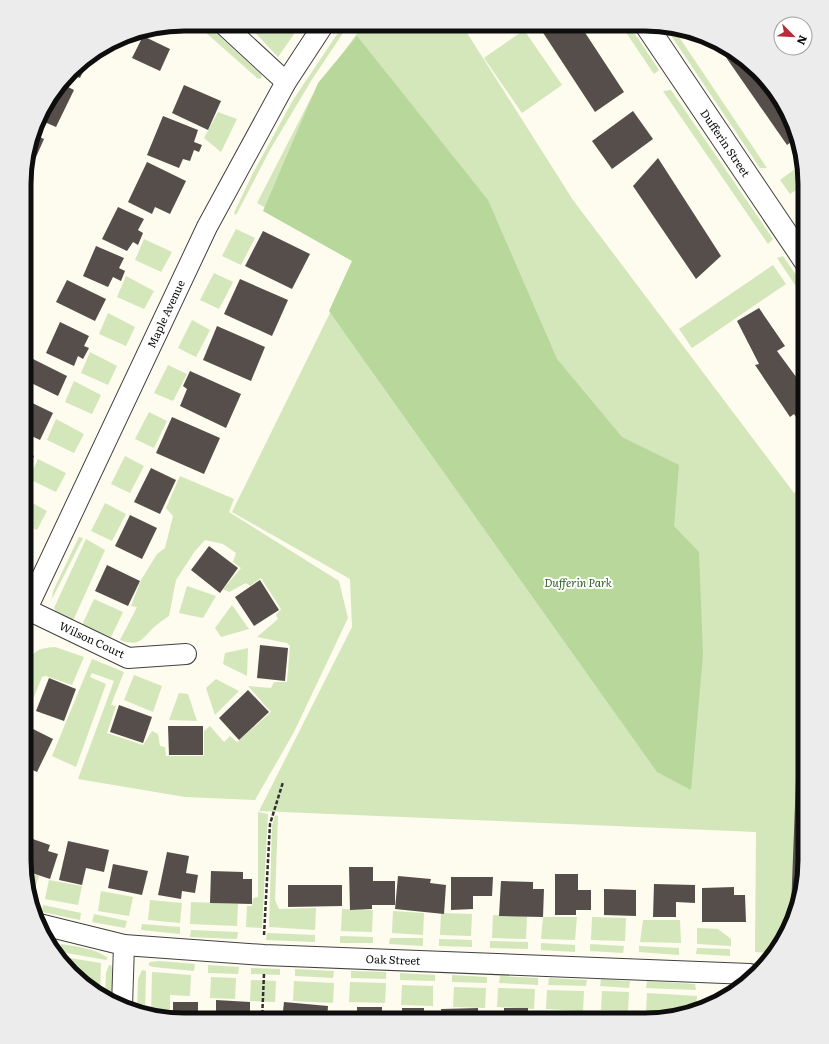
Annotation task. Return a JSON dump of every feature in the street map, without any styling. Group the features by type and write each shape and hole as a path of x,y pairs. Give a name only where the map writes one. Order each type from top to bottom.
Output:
{"street":[{"path":"231,31 286,82"},
{"name":"Maple Avenue","path":"31,598 207,226 286,82 319,31"},
{"name":"Dufferin Street","path":"650,31 798,251"},
{"name":"Wilson Court","path":"31,614 128,658 186,654"},
{"name":"Oak Street","path":"46,926 124,945 264,955 747,974"},
{"path":"122,999 124,945"}],"path":[{"path":"262,1013 270,824 283,782"}],"green space":[{"path":"204,31 214,31 261,74 262,77 260,79"},
{"path":"254,31 296,31 278,57"},
{"path":"339,31 344,31 311,81 271,148 236,215 234,213 253,173 293,100"},
{"name":"Dufferin Park","path":"359,31 466,31 573,200 794,493 798,490 798,870 790,909 782,927 766,953 755,952 756,832 259,811 352,627 350,579 232,512 356,260 257,203 312,96"},
{"path":"525,31 562,85 522,113 484,58"},
{"path":"625,31 633,31 659,70 654,74"},
{"path":"669,33 677,35 767,168 760,168"},
{"path":"357,36 488,200 557,359 622,437 679,465 674,526 699,552 703,655 691,790 657,772 329,311 352,261 263,211 318,83"},
{"path":"671,90 773,239 768,244 663,91"},
{"path":"218,112 237,119 221,152 204,138"},
{"path":"797,167 798,189 790,194 780,180"},
{"path":"236,229 255,238 241,265 222,256"},
{"path":"144,239 172,252 161,272 135,260"},
{"path":"783,256 798,278 798,290 777,258"},
{"path":"773,265 786,284 692,348 679,329"},
{"path":"214,273 233,282 219,309 200,300"},
{"path":"126,276 154,291 144,309 117,297"},
{"path":"108,313 135,327 126,346 99,334"},
{"path":"192,320 210,330 196,357 178,348"},
{"path":"90,352 117,366 108,385 81,373"},
{"path":"168,365 187,374 173,401 154,393"},
{"path":"74,381 101,395 92,414 65,402"},
{"path":"149,412 167,421 154,448 135,439"},
{"path":"56,419 84,434 74,453 47,440"},
{"path":"125,456 144,466 130,493 111,484"},
{"path":"38,459 66,473 56,492 31,480 31,475"},
{"path":"180,476 234,499 229,512 339,581 348,618 294,732 255,800 185,797 78,779 114,681 92,673 90,677 106,684 76,767 52,756 92,659 124,672 111,705 116,706 107,733 143,745 152,731 158,734 160,746 165,747 166,756 204,756 204,731 210,726 224,742 230,736 237,742 271,712 248,686 271,688 274,682 287,682 290,646 287,643 257,637 278,619 276,615 281,609 261,578 250,586 246,583 229,592 223,589 241,568 233,562 236,553 223,544 205,540 195,551 176,580 169,616 156,625 138,642 131,643 120,640 137,607 131,606 141,580 157,554 165,548 173,516 166,508"},
{"path":"31,502 47,511 37,530 31,527"},
{"path":"105,503 126,514 112,541 91,531"},
{"path":"79,537 83,538 52,599 53,591"},
{"path":"86,539 105,550 72,623 58,616 54,608"},
{"path":"187,586 216,596 203,618 179,613"},
{"path":"94,599 123,612 111,637 82,625"},
{"path":"232,605 249,629 221,637 215,628"},
{"path":"55,647 84,657 72,685 46,676 42,677 31,704 31,657 36,652 44,648"},
{"path":"248,648 247,676 223,664 225,653"},
{"path":"134,675 162,686 153,712 124,700"},
{"path":"216,679 239,691 215,715 206,688"},
{"path":"179,693 188,694 197,721 169,720"},
{"path":"258,812 268,814 262,928 246,927 247,906 252,906 253,898 258,897"},
{"path":"275,815 278,816 275,900 279,909 316,908 315,930 269,927 272,826"},
{"path":"31,873 39,876 34,891"},
{"path":"49,880 82,886 78,905 45,899"},
{"path":"101,891 133,897 129,916 98,911"},
{"path":"150,900 182,903 180,923 148,920"},
{"path":"191,902 238,904 237,926 190,924"},
{"path":"43,905 81,913 80,920 42,912"},
{"path":"342,909 373,910 372,932 341,931"},
{"path":"393,911 424,913 423,935 392,933"},
{"path":"441,913 472,914 471,936 440,935"},
{"path":"94,914 127,921 125,928 92,922"},
{"path":"493,915 527,916 526,939 492,938"},
{"path":"543,917 577,917 575,940 541,939"},
{"path":"592,917 626,918 625,941 591,940"},
{"path":"643,920 680,920 681,943 640,942"},
{"path":"142,924 180,927 180,934 141,930"},
{"path":"697,928 718,929 731,939 731,946 697,944"},
{"path":"191,930 238,932 237,939 190,937"},
{"path":"267,933 315,935 315,942 266,940"},
{"path":"340,936 373,937 373,943 340,943"},
{"path":"390,938 423,938 423,946 389,944"},
{"path":"439,939 472,940 472,947 439,946"},
{"path":"490,941 528,942 528,949 490,948"},
{"path":"541,943 575,945 575,952 541,950"},
{"path":"61,944 92,950 108,958 106,960 62,952"},
{"path":"590,944 624,946 623,953 590,951"},
{"path":"639,946 679,948 679,955 639,952"},
{"path":"697,948 730,949 730,956 696,954"},
{"path":"66,958 101,963 100,988 83,975"},
{"path":"160,961 195,964 194,971 153,967 148,965 150,962"},
{"path":"109,965 111,965 114,973 113,995 105,990 106,973"},
{"path":"208,965 239,967 238,974 208,973"},
{"path":"251,968 280,969 280,975 251,974"},
{"path":"295,969 334,971 333,978 295,976"},
{"path":"142,970 146,971 145,1008 137,1006 138,979"},
{"path":"351,971 386,972 386,979 351,978"},
{"path":"152,972 191,975 190,996 170,995 170,1013 151,1009"},
{"path":"400,973 435,975 435,981 400,980"},
{"path":"452,975 487,977 487,983 452,982"},
{"path":"500,976 538,978 538,985 499,983"},
{"path":"211,977 236,978 235,999 210,998"},
{"path":"549,978 587,980 586,986 548,985"},
{"path":"601,979 630,981 629,988 600,986"},
{"path":"251,980 276,981 275,1002 250,1001"},
{"path":"294,981 334,983 333,1003 293,1001"},
{"path":"647,981 695,984 696,990 646,988"},
{"path":"350,982 386,983 385,1003 349,1002"},
{"path":"402,985 433,986 433,1006 401,1005"},
{"path":"454,987 486,988 485,1008 453,1007"},
{"path":"498,988 535,989 534,1009 497,1007"},
{"path":"547,990 584,991 583,1011 546,1009"},
{"path":"602,991 629,992 628,1011 601,1010"},
{"path":"647,993 697,996 696,1004 684,1008 664,1012 646,1011"}],"building":[{"path":"542,31 584,31 624,92 595,112"},
{"path":"144,36 170,49 160,71 132,58"},
{"path":"723,53 746,69 760,83 772,99 790,135 792,142 787,145"},
{"path":"85,68 80,78 76,76"},
{"path":"184,85 221,101 208,130 172,113"},
{"path":"67,86 74,90 56,127 45,122 57,99"},
{"path":"633,111 653,139 612,169 592,141"},
{"path":"163,116 198,130 194,142 202,145 199,152 194,150 190,161 183,159 179,168 147,155"},
{"path":"39,137 44,139 32,167"},
{"path":"658,158 721,256 696,279 633,186"},
{"path":"147,162 186,181 170,214 155,207 152,214 128,202"},
{"path":"118,207 144,219 138,230 143,233 138,245 133,242 127,251 102,239"},
{"path":"263,231 310,254 292,289 245,266"},
{"path":"96,246 124,258 119,268 125,271 121,281 113,277 108,287 83,276"},
{"path":"240,279 288,300 272,336 224,314"},
{"path":"67,280 106,299 95,321 56,302"},
{"path":"759,308 785,346 777,351 798,380 798,420 794,414 790,417 755,365 759,364 737,321"},
{"path":"60,322 89,336 84,346 89,348 83,359 78,356 74,366 46,353"},
{"path":"217,326 265,347 251,381 203,360"},
{"path":"33,359 67,376 58,396 31,383 31,363"},
{"path":"190,371 241,394 226,428 180,406 187,389 183,386"},
{"path":"31,402 53,413 40,440 31,436"},
{"path":"172,417 220,438 204,474 156,453"},
{"path":"31,455 34,456 31,462"},
{"path":"151,468 176,480 160,514 134,502"},
{"path":"130,515 157,528 142,559 115,546"},
{"path":"209,546 238,568 220,593 191,570"},
{"path":"107,565 140,581 128,606 95,591"},
{"path":"260,580 279,610 254,626 235,597"},
{"path":"260,645 288,648 285,681 257,678"},
{"path":"49,678 76,689 64,721 36,711"},
{"path":"248,690 269,712 239,740 219,718"},
{"path":"119,705 152,717 143,743 110,732"},
{"path":"168,726 203,726 203,755 169,755"},
{"path":"798,727 798,870 791,905"},
{"path":"31,728 53,739 37,772 31,769"},
{"path":"31,838 50,845 48,851 58,854 50,879 31,873"},
{"path":"68,841 109,850 104,872 86,868 82,885 59,880"},
{"path":"167,852 189,856 186,873 198,875 195,893 182,891 181,899 158,895"},
{"path":"113,864 148,871 142,895 108,888"},
{"path":"349,867 373,867 373,881 395,881 395,905 372,905 372,909 350,910"},
{"path":"211,871 243,872 243,879 252,879 252,904 210,903"},
{"path":"555,874 578,874 578,890 591,890 591,910 576,910 576,915 555,915"},
{"path":"398,876 431,879 430,883 446,885 444,914 395,909"},
{"path":"451,877 493,877 492,896 473,896 473,909 451,910"},
{"path":"501,881 533,882 533,889 544,889 543,917 499,916"},
{"path":"654,884 695,885 695,903 676,902 676,917 653,917"},
{"path":"288,885 342,885 342,906 288,907"},
{"path":"734,887 734,895 745,895 746,922 702,922 702,888"},
{"path":"604,889 636,890 636,916 604,915"},
{"path":"216,1000 250,1002 250,1013 216,1013"},
{"path":"173,1002 198,1002 198,1013 173,1013"},
{"path":"284,1002 328,1006 328,1013 283,1013"},
{"path":"357,1007 382,1007 382,1013 357,1013"},
{"path":"402,1008 424,1008 424,1013 387,1013 387,1011 402,1011"},
{"path":"478,1008 478,1013 441,1013 441,1009"},
{"path":"504,1008 528,1008 528,1013 504,1013"},
{"path":"537,1012 578,1013 537,1013"}]}
